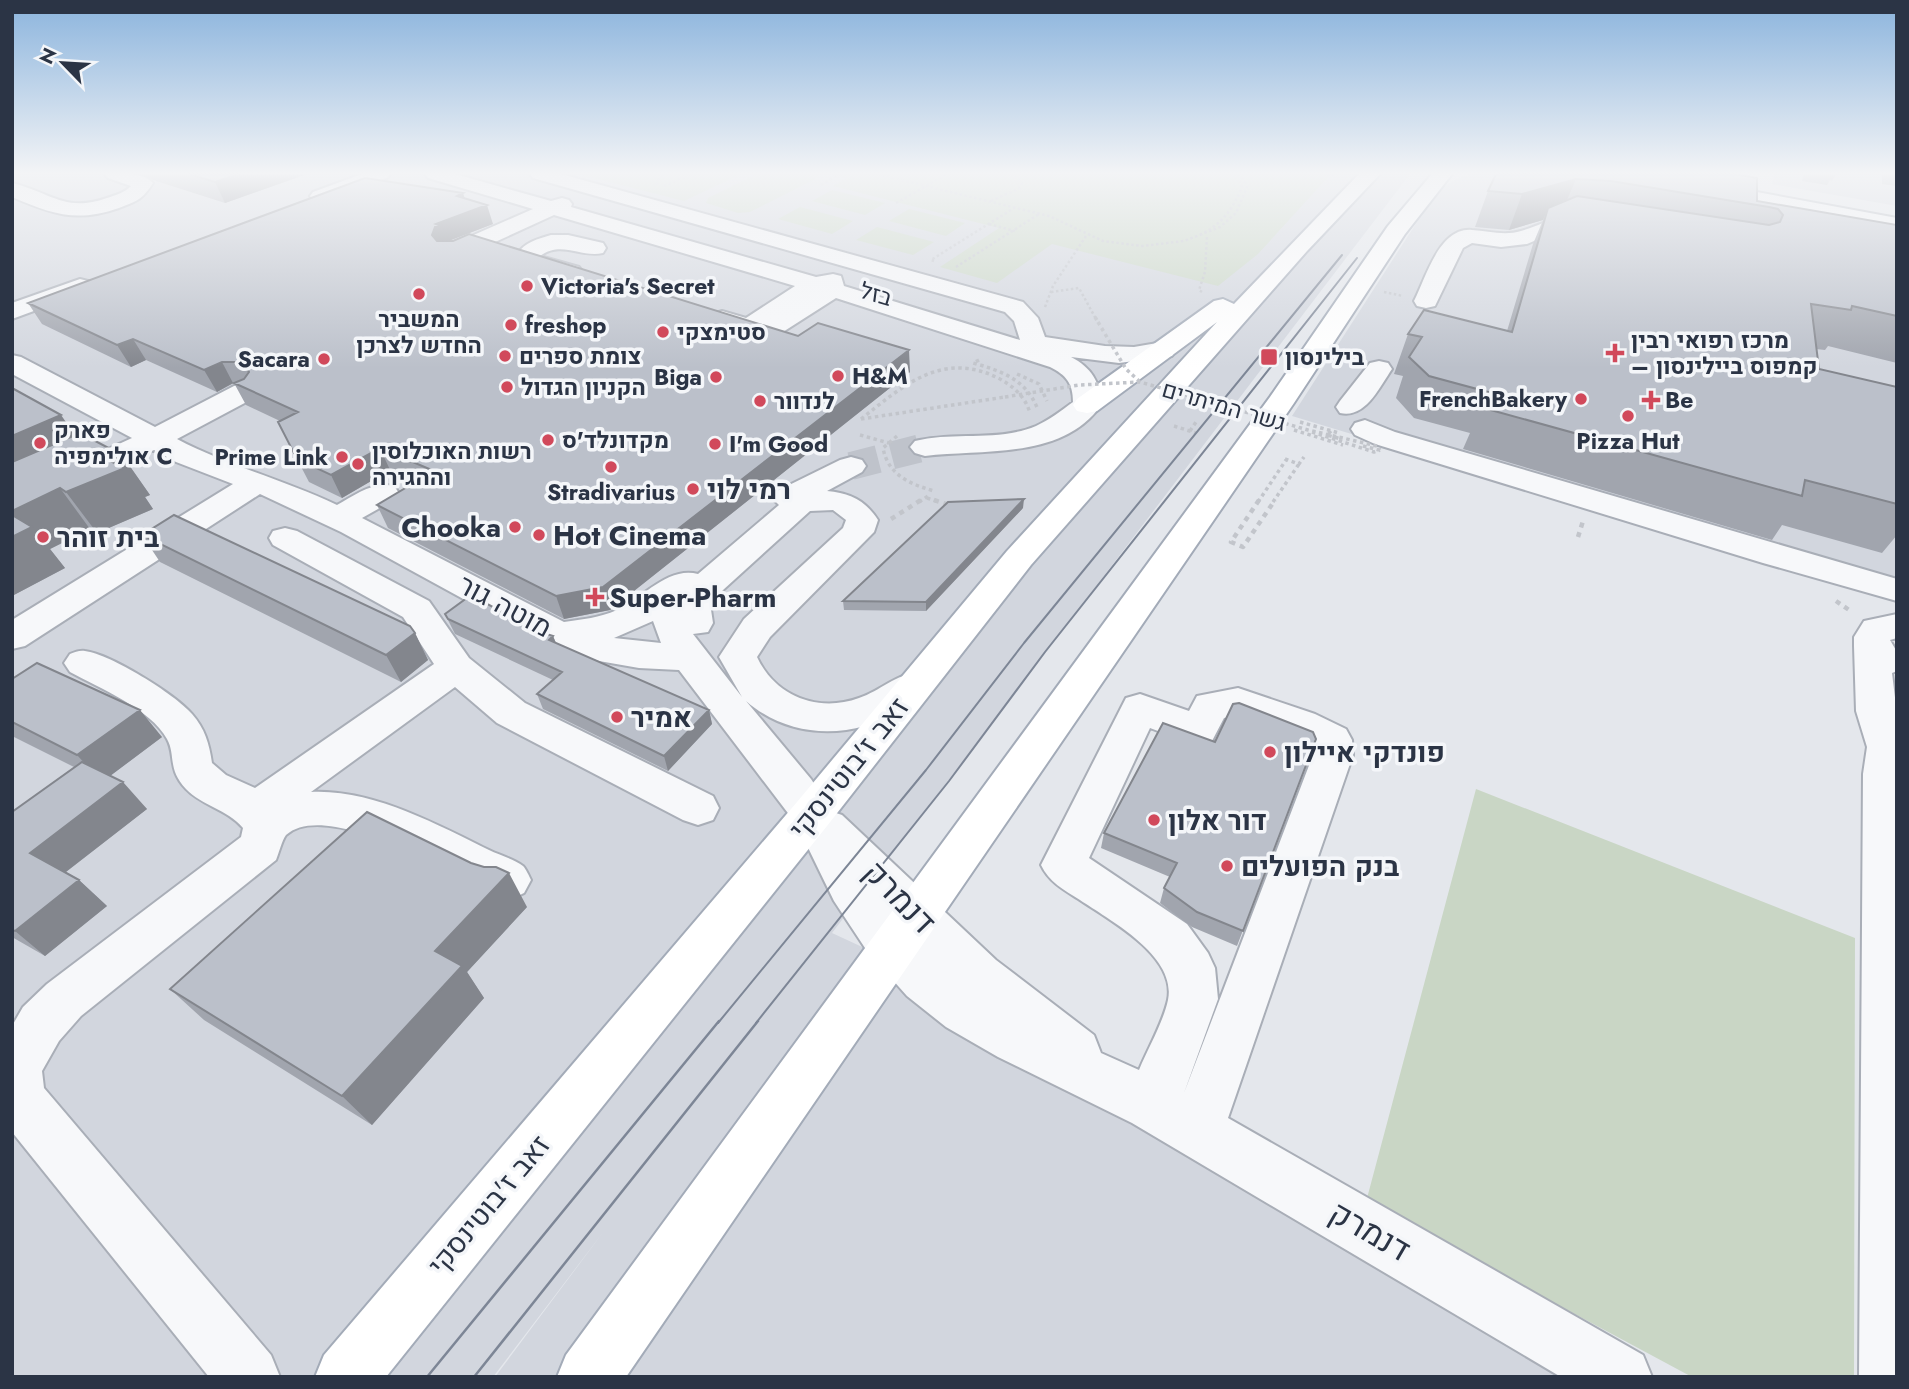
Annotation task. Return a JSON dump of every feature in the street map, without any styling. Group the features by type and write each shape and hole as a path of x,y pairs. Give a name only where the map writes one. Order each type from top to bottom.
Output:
{"main road":[{"name":"זאב ז'בוטינסקי","path":"346,1377 813,814 1019,558 1307,239"},
{"path":"588,1377 905,932 1360,287 1391,239"},
{"path":"1087,405 1299,247"}],"street":[{"path":"452,253 475,239"},
{"name":"בזל","path":"690,239 1071,367 1082,376 1088,390 1087,405"},
{"path":"722,239 1025,322"},
{"path":"1426,301 1454,244 1463,239"},
{"path":"1491,239 1511,239"},
{"path":"590,278 530,260 528,254 549,242 563,240 595,248"},
{"path":"12,312 101,278"},
{"path":"766,327 826,285"},
{"path":"766,327 826,285"},
{"name":"בזל","path":"826,285 1025,322 1106,355 1134,355 1163,350"},
{"path":"697,311 766,327 823,304 853,301 888,306"},
{"name":"מוטה גור","path":"12,363 187,456 257,482 338,518 557,634 599,648 639,655 689,658"},
{"path":"1365,433 1379,369"},
{"path":"12,505 156,438 244,392"},
{"path":"925,447 952,442 1021,442 1046,434 1067,423 1087,405"},
{"path":"1365,433 1388,429 1396,423 1419,433 1828,555 1897,583"},
{"path":"1365,433 1897,590"},
{"path":"557,634 593,633 626,622 686,582 774,507 856,451"},
{"path":"12,638 257,482"},
{"path":"338,518 383,493"},
{"path":"733,713 692,615 692,603 699,592 799,504 814,499 839,502 853,508 862,520 858,532 757,628 738,657 744,674 765,698 793,715 824,719 862,713 916,685"},
{"path":"285,538 416,609 456,667 511,713 698,808"},
{"path":"686,582 669,612 675,637 813,814 855,897 905,932"},
{"path":"1889,648 1876,710 1892,738 1884,774 1892,1364"},
{"path":"83,663 164,709 188,739 190,765 204,782 261,818 297,810 325,809 385,822 508,880"},
{"path":"261,818 456,667"},
{"path":"1155,1107 1243,1002 1333,755 1332,740 1301,724 1238,702 1211,706 1198,731 1140,708 1063,865 1129,908 1170,939 1191,968 1243,1002"},
{"path":"248,1377 19,1099 16,1068 41,1024 64,1000 260,847 261,818"},
{"name":"דנמרק","path":"905,932 942,995 1022,1043 1155,1107 1621,1377"},
{"path":"1155,1107 1193,999 1191,968"}],"path":[{"path":"965,239 931,260 958,267 1003,239"},
{"path":"1025,322 1042,315 1051,292 1084,239"},
{"path":"1096,239 1144,246 1189,239"},
{"path":"1105,239 1144,244 1174,239"},
{"path":"1207,239 1205,272 1199,290 1223,306"},
{"path":"1360,287 1426,301"},
{"name":"גשר המיתרים","path":"1051,292 1079,288 1126,369 1140,382"},
{"path":"1039,384 978,359 973,363 1019,381 1035,399 1039,415"},
{"name":"גשר המיתרים","path":"1031,415 1027,402 1012,386 996,375 971,367 950,365 909,382 861,419 1005,397 1079,385 1140,382 1308,430 1320,437 1374,452 1365,433"},
{"path":"1190,431 1196,422"},
{"path":"1170,425 1196,433"},
{"path":"1318,427 1331,431 1327,435"},
{"path":"856,451 888,443"},
{"path":"1299,464 1285,460 1231,542 1243,547 1304,457"},
{"path":"887,521 927,498 934,491 902,479"},
{"path":"927,498 952,506"}],"shaded area":[{"path":"12,239 1361,239 832,933 886,958 1620,1377 495,1377 604,1231 493,1377 12,1377"},
{"name":"מרכז רפואי רבין – קמפוס ביילינסון","path":"1406,239 1897,239 1897,599 1292,416"}],"green space":[{"path":"922,239 934,242 913,255 856,240"},
{"path":"983,239 1272,239 1258,254 1218,286 1052,244 997,283 940,267"},
{"path":"1476,789 1855,938 1854,1377 1692,1377 1366,1202"}],"building":[{"path":"201,239 453,241 485,239 798,336 818,323 909,350 603,587 556,596 377,505 434,471 380,448 331,475 297,459 278,422 298,412 234,383 244,379 249,372 243,362 222,362 204,370 133,339 117,345 28,303"},
{"path":"1539,239 1897,239 1897,316 1852,306 1851,310 1811,304 1819,369 1897,387 1897,504 1805,480 1802,496 1480,407 1488,392 1429,376 1409,357 1422,337 1408,334 1424,310 1512,332"},
{"path":"12,388 61,415 12,436"},
{"path":"80,433 122,455 110,461 125,468 66,492 60,488 12,511 12,462"},
{"path":"1024,499 926,602 843,601 948,502"},
{"path":"12,515 32,527 12,537"},
{"path":"174,515 410,626 415,633 386,655 142,535"},
{"path":"471,595 537,631 553,636 549,640 709,710 664,756 537,694 562,672 448,619 445,614"},
{"path":"37,663 140,710 77,755 12,722 12,679"},
{"path":"1239,703 1313,732 1316,739 1243,931 1197,912 1164,888 1177,863 1104,833 1163,723 1215,742 1233,704"},
{"path":"82,762 123,782 30,853 79,880 15,931 12,930 12,812"},
{"path":"367,812 471,863 496,867 509,873 435,951 462,966 342,1096 170,989"}],"tunnel":[{"path":"851,466 925,447"}],"tram line":[{"path":"718,1023 926,770 1024,643 1342,255"},
{"path":"756,1023 949,781 1045,652 1357,258"},
{"path":"427,1377 719,1021"},
{"path":"474,1377 758,1021"}],"place":[{"name":"Victoria's Secret","path":"527,286"},
{"name":"המשביר החדש לצרכן","path":"419,294"},
{"name":"freshop","path":"511,325"},
{"name":"סטימצקי","path":"663,332"},
{"name":"מרכז רפואי רבין – קמפוס ביילינסון","path":"1615,353"},
{"name":"צומת ספרים","path":"505,356"},
{"name":"בילינסון","path":"1269,357"},
{"name":"Sacara","path":"324,359"},
{"name":"H&M","path":"838,376"},
{"name":"Biga","path":"716,377"},
{"name":"הקניון הגדול","path":"507,387"},
{"name":"FrenchBakery","path":"1581,399"},
{"name":"Be","path":"1651,400"},
{"name":"לנדוור","path":"760,401"},
{"name":"Pizza Hut","path":"1628,416"},
{"name":"מקדונלד'ס","path":"548,440"},
{"name":"פארק אולימפיה C","path":"40,443"},
{"name":"I'm Good","path":"715,444"},
{"name":"Prime Link","path":"342,457"},
{"name":"רשות האוכלוסין וההגירה","path":"358,464"},
{"name":"Stradivarius","path":"611,467"},
{"name":"רמי לוי","path":"693,489"},
{"name":"Chooka","path":"515,527"},
{"name":"Hot Cinema","path":"539,535"},
{"name":"בית זוהר","path":"43,537"},
{"name":"Super-Pharm","path":"595,597"},
{"name":"אמיר","path":"617,717"},
{"name":"פונדקי איילון","path":"1270,752"},
{"name":"דור אלון","path":"1154,820"},
{"name":"בנק הפועלים","path":"1227,866"}]}
